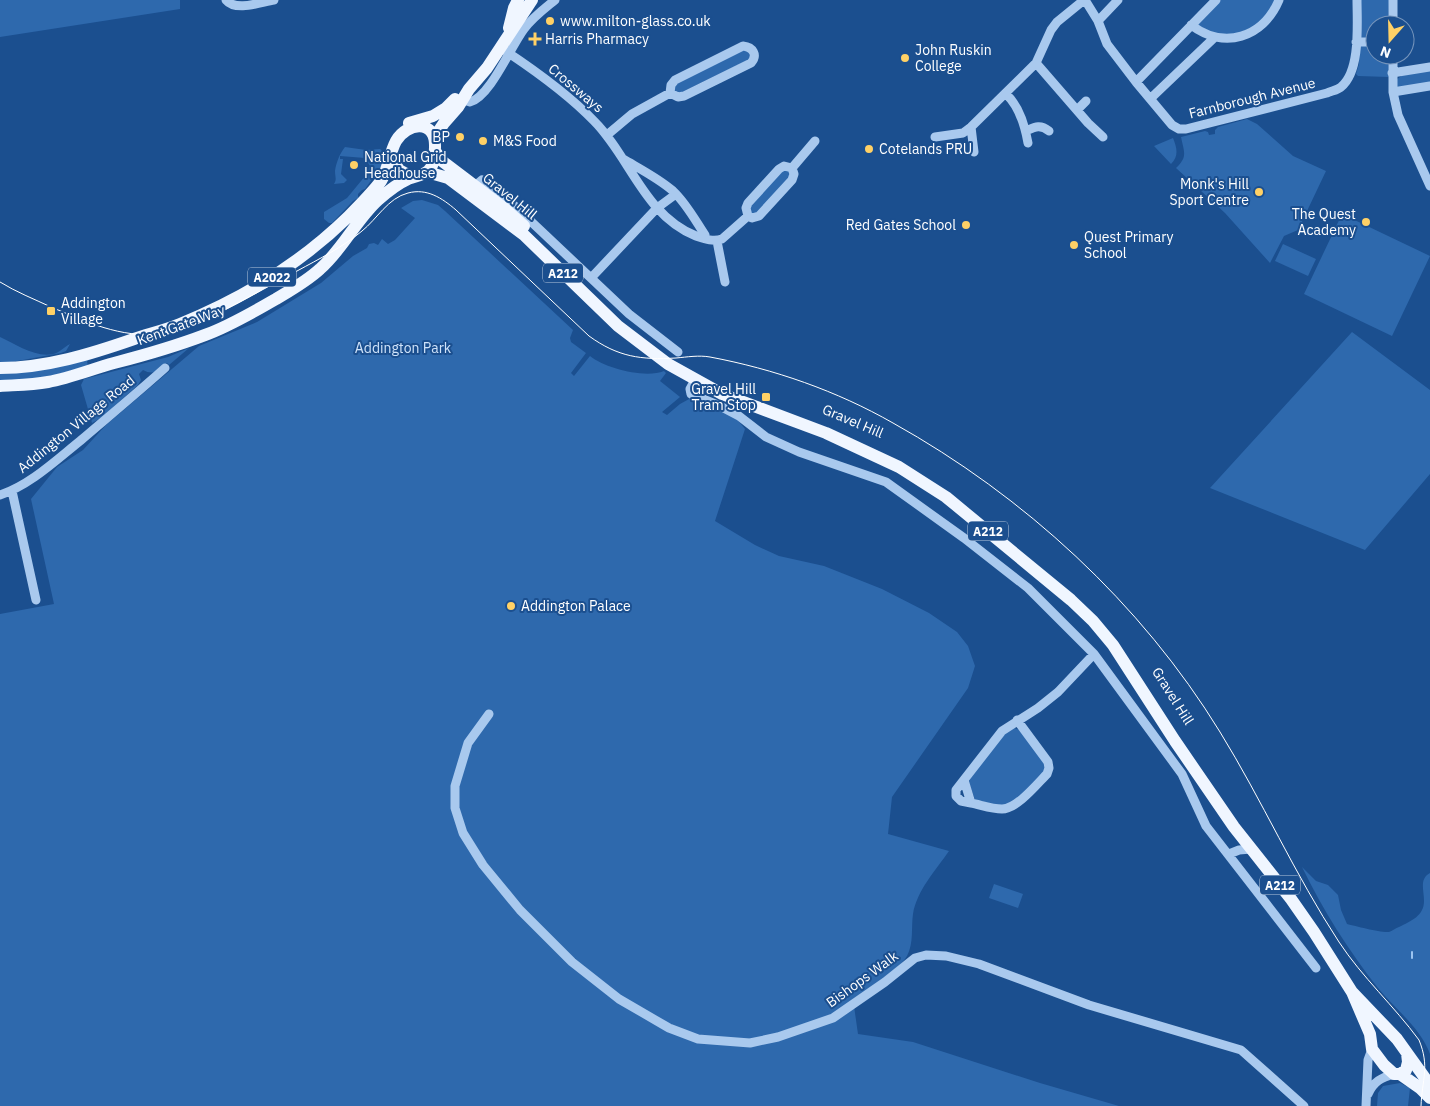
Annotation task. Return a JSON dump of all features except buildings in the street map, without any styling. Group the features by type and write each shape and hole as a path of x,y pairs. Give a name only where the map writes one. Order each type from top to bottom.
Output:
{"main road":[{"path":"466,94 462,93 440,112 409,123 395,143 391,157 399,170 412,177 427,172 432,166 438,132 505,46 514,8 525,1"},
{"path":"401,135 410,128 420,126 431,132 435,146"},
{"name":"Gravel Hill","path":"435,146 442,161 477,184 529,230 622,320 654,340 680,363 726,388 838,429 897,457 930,477 965,502 1079,597 1103,620 1133,661 1184,741 1202,781"},
{"name":"Kent Gate Way","path":"0,368 37,365 114,346 198,316 241,295 284,269 327,237 365,200 382,178 391,157"},
{"name":"Gravel Hill","path":"427,172 453,181 524,235 618,326 692,385 814,428 865,450 916,476 956,505 1071,600 1093,621 1113,645 1234,827 1297,907 1352,992 1370,1034 1372,1048 1384,1065 1397,1074"},
{"name":"Kent Gate Way","path":"0,386 26,386 50,382 169,347 207,334 252,313 312,276 334,256 366,212 376,202 398,184 412,177"},
{"path":"114,346 126,349 154,346 169,347"},
{"name":"Gravel Hill","path":"1352,992 1389,1029 1407,1053"},
{"path":"1370,1034 1378,1029 1389,1029"},
{"path":"1397,1074 1406,1070 1408,1062 1407,1053"},
{"name":"A212","path":"1407,1053 1430,1085"},
{"name":"A212","path":"1397,1074 1420,1088 1430,1098"}],"street":[{"path":"227,2 236,6 274,0"},
{"path":"505,46 537,14 555,0"},
{"path":"934,137 949,131 963,133 971,127 1036,63 1051,30 1057,22 1084,0"},
{"name":"Farnborough Avenue","path":"1084,0 1098,22 1107,44 1172,125 1179,129 1186,129 1327,93 1341,87 1349,77 1354,66 1357,0"},
{"path":"1098,22 1118,0"},
{"path":"1136,82 1216,0"},
{"path":"1191,25 1215,37 1225,39 1237,37 1256,30 1273,13 1278,0"},
{"path":"1393,0 1393,15"},
{"path":"1150,99 1215,37"},
{"path":"1356,42 1365,42"},
{"name":"Crossways","path":"505,46 582,110 607,134 634,179 657,208 688,232 717,241"},
{"path":"743,46 750,47 754,52 755,57 751,63 684,96 678,96 670,92 674,80 743,46"},
{"path":"1036,63 1077,110 1104,137"},
{"path":"1392,65 1393,92 1398,115 1430,186"},
{"path":"1392,73 1430,67"},
{"path":"1393,92 1430,86"},
{"path":"607,134 632,114 670,92"},
{"path":"1006,94 1012,100 1026,131 1028,143"},
{"path":"1077,110 1086,101"},
{"path":"1026,131 1037,126 1044,127 1049,131"},
{"path":"971,127 974,152"},
{"path":"792,168 815,141"},
{"name":"Crossways","path":"623,159 653,177 676,194 705,235 703,238"},
{"path":"748,216 746,213 747,205 754,196 779,169 784,166 792,168"},
{"path":"748,216 752,218 759,216 792,180 794,174 792,168"},
{"name":"Gravel Hill","path":"477,184 482,180 486,181 503,194 654,340 678,352"},
{"path":"591,278 657,208 676,194"},
{"path":"726,282 717,241 722,239 748,216"},
{"name":"Addington Village Road","path":"0,495 12,491 27,482 61,457 146,379 165,368"},
{"name":"Gravel Hill","path":"692,385 690,392 695,396 739,416 766,437 799,452 886,482 964,538 1028,588 1094,654 1182,774 1206,826 1316,968"},
{"path":"12,491 36,600"},
{"path":"1018,720 1048,762 1047,774 1015,805 1008,808 1001,809 961,801 956,796 956,790 1002,731 1018,720 1038,708 1058,692 1094,654"},
{"name":"Bishops Walk","path":"489,714 468,743 455,786 455,808 462,833 484,865 520,910 572,962 619,998 669,1028 698,1039 750,1043 778,1037 833,1018 885,982 914,958 926,955 946,956 979,964 1089,1006 1241,1050 1304,1106"},
{"path":"1229,854 1239,850 1251,849"},
{"path":"1366,1102 1368,1060 1372,1048"},
{"path":"1366,1102 1373,1084 1382,1077 1397,1074"}],"green space":[{"path":"0,0 180,0 180,9 0,37"},
{"path":"1216,0 1279,0 1264,22 1225,39 1191,25"},
{"path":"1361,0 1389,0 1388,15 1365,15 1365,65 1388,65 1389,77 1358,76 1356,74 1359,64"},
{"path":"745,49 750,53 750,59 680,93 674,92 674,84"},
{"path":"1430,70 1430,84 1401,88 1396,86 1396,80 1404,74"},
{"name":"Monk's Hill Sport Centre","path":"1247,119 1257,124 1293,156 1326,171 1298,230 1284,236 1270,263 1225,213 1176,168 1184,157 1181,137 1205,131 1209,135 1215,134 1215,130 1218,127"},
{"path":"1173,138 1177,152 1171,164 1154,146"},
{"path":"345,147 366,150 380,149 384,152 382,165 365,189 358,194 358,198 332,223 329,223 324,219 324,212 347,198 366,175 370,166 365,158 340,156 340,159 343,159 341,174 347,180 344,183 334,184 336,165 340,155"},
{"path":"783,169 791,172 789,177 759,211 752,215 748,206"},
{"name":"Addington Park","path":"422,200 438,205 445,211 573,330 570,338 571,342 586,353 571,373 574,376 590,356 605,365 626,371 647,374 664,371 666,373 660,381 680,397 662,412 667,415 691,398 736,418 745,429 715,521 755,545 779,556 824,566 882,589 929,613 957,632 968,646 975,666 968,688 892,797 888,834 949,851 918,897 913,914 911,940 907,956 890,973 853,999 858,1034 913,1042 1119,1106 0,1106 0,614 54,604 31,499 57,467 83,450 106,425 199,346 257,322 321,283 353,256 367,248 369,244 374,243 378,245 382,239 388,244 395,240 415,218 401,208 413,201"},
{"path":"1342,214 1430,256 1392,336 1304,294"},
{"path":"1283,244 1316,259 1308,276 1275,261"},
{"path":"1352,332 1430,390 1430,474 1365,550 1210,488"},
{"path":"0,337 26,350 46,355 53,354 70,344 66,351 61,353 12,362 0,362"},
{"path":"189,348 169,365 167,363 153,372 143,370 139,374 141,380 138,385 101,418 92,423 81,385 84,379 168,357"},
{"path":"97,357 87,361 88,366 44,378 0,382 0,373 20,373"},
{"path":"1012,727 1022,731 1045,764 1045,773 1014,803 1001,806 975,800 969,782 970,778 1000,737"},
{"path":"1302,867 1316,881 1328,885 1338,895 1341,910 1347,924 1385,932 1390,932 1408,923 1422,911 1424,901 1423,882 1424,878 1430,873 1430,1054 1426,1044 1414,1027 1378,988 1346,944 1327,914"},
{"path":"994,884 1023,894 1018,908 989,898"},
{"path":"1400,1083 1410,1088 1408,1106 1377,1106 1378,1093 1383,1086"}],"waterway":[{"path":"1412,952 1412,958"}],"tram line":[{"path":"0,282 51,307 104,328 131,334 170,333 188,328 205,320 322,257 362,231 394,199 408,193 422,192 440,198 456,210 589,336 610,349 630,356 652,358 706,356 758,368 827,391 872,411 893,423 941,452 988,484 1076,556 1154,640 1189,685 1220,732 1323,917 1339,942 1419,1040 1425,1066 1421,1106"}],"place":[{"name":"www.milton-glass.co.uk","path":"550,21"},
{"name":"Harris Pharmacy","path":"535,39"},
{"name":"John Ruskin College","path":"905,58"},
{"name":"BP","path":"460,137"},
{"name":"M&S Food","path":"483,141"},
{"name":"Cotelands PRU","path":"869,149"},
{"name":"National Grid Headhouse","path":"354,165"},
{"name":"Monk's Hill Sport Centre","path":"1259,192"},
{"name":"The Quest Academy","path":"1366,222"},
{"name":"Red Gates School","path":"966,225"},
{"name":"Quest Primary School","path":"1074,245"},
{"name":"Addington Village","path":"51,311"},
{"name":"Gravel Hill Tram Stop","path":"766,397"},
{"name":"Addington Palace","path":"511,606"}]}
